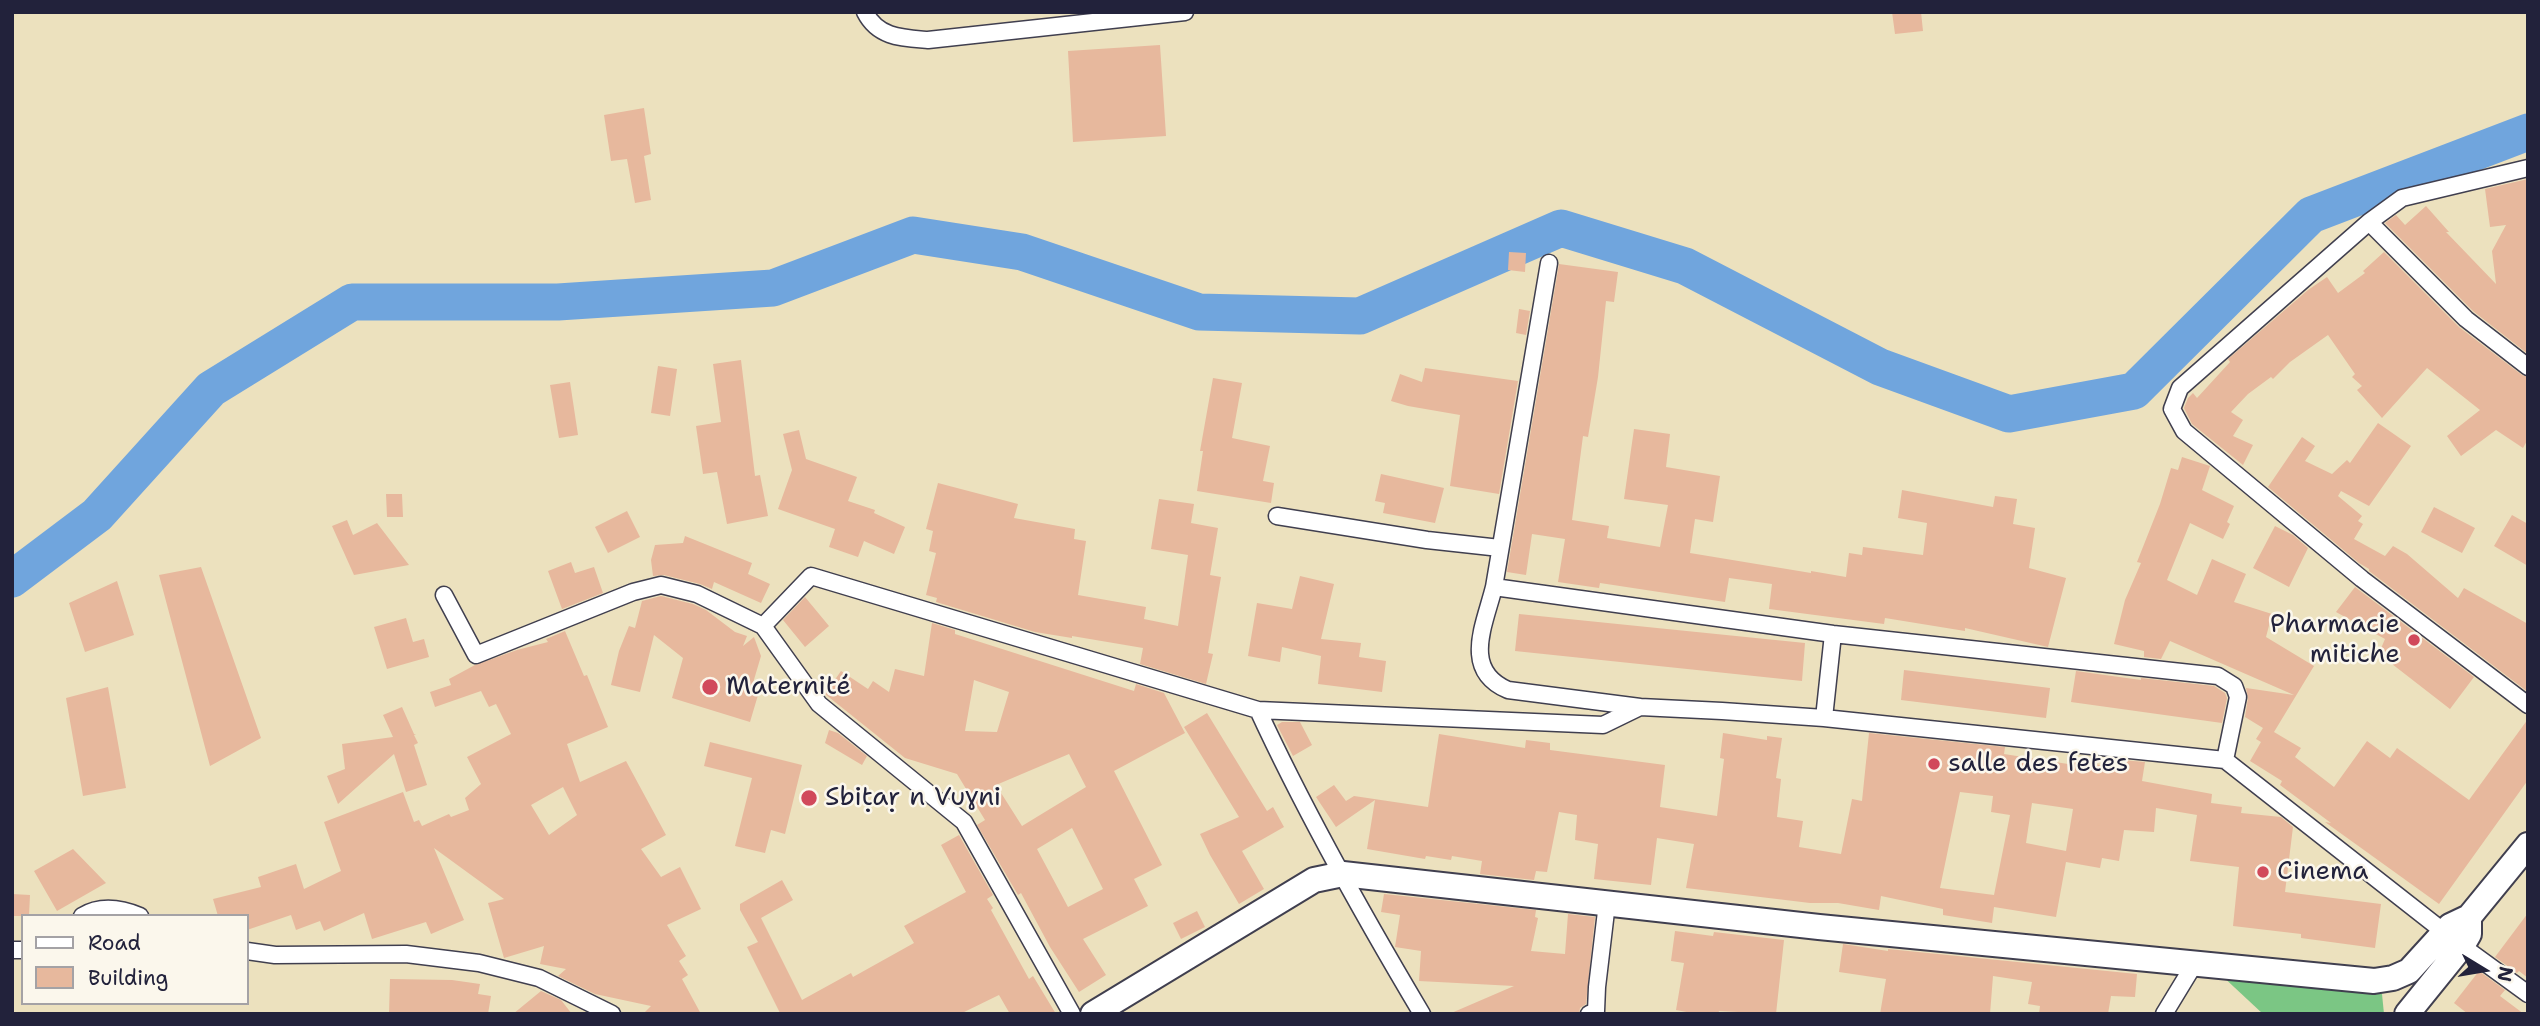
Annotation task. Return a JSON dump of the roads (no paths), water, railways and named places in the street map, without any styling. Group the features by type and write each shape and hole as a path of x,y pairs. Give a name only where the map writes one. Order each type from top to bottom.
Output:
{"main road":[{"path":"2407,1014 2454,939 2456,922 2469,917 2528,845"},
{"path":"1093,1014 1314,880 1343,874 1819,927 2374,981 2393,978 2409,971 2454,939"}],"street":[{"path":"865,12 881,32 900,38 928,40 1185,12"},
{"path":"2528,167 2402,198 2369,222 2180,388 2172,409 2183,431 2362,579 2528,705"},
{"path":"2369,222 2466,319 2528,367"},
{"path":"1549,263 1494,587 1479,650 1481,665 1488,677 1499,686 1508,690 1640,707 1824,718 2225,760 2528,995"},
{"path":"1277,516 1427,540 1500,548"},
{"path":"763,626 811,576 1258,710 1603,725 1640,707"},
{"path":"444,594 476,655 634,592 661,585 697,594 763,626 819,704 964,822 1072,1014"},
{"path":"1494,587 1833,634 2218,676 2234,686 2238,697 2225,760"},
{"path":"1824,718 1833,634"},
{"path":"1258,710 1290,780 1372,931 1422,1014"},
{"path":"1589,1014 1596,1011 1607,903"},
{"path":"85,914 104,908 131,914"},
{"path":"248,951 275,955 406,954 479,963 539,978 611,1014"},
{"path":"2164,1014 2195,963"}],"waterway":[{"path":"12,579 97,515 211,389 352,302 558,302 773,288 913,235 1022,252 1199,312 1360,316 1561,228 1685,266 1880,367 2009,414 2134,391 2311,215 2528,132"}],"place":[{"name":"Pharmacie mitiche","path":"2414,640"},
{"name":"Maternité","path":"710,687"},
{"name":"salle des fetes","path":"1934,764"},
{"name":"Sbiṭaṛ n Vuɣni","path":"809,798"},
{"name":"Cinema","path":"2263,872"}]}
